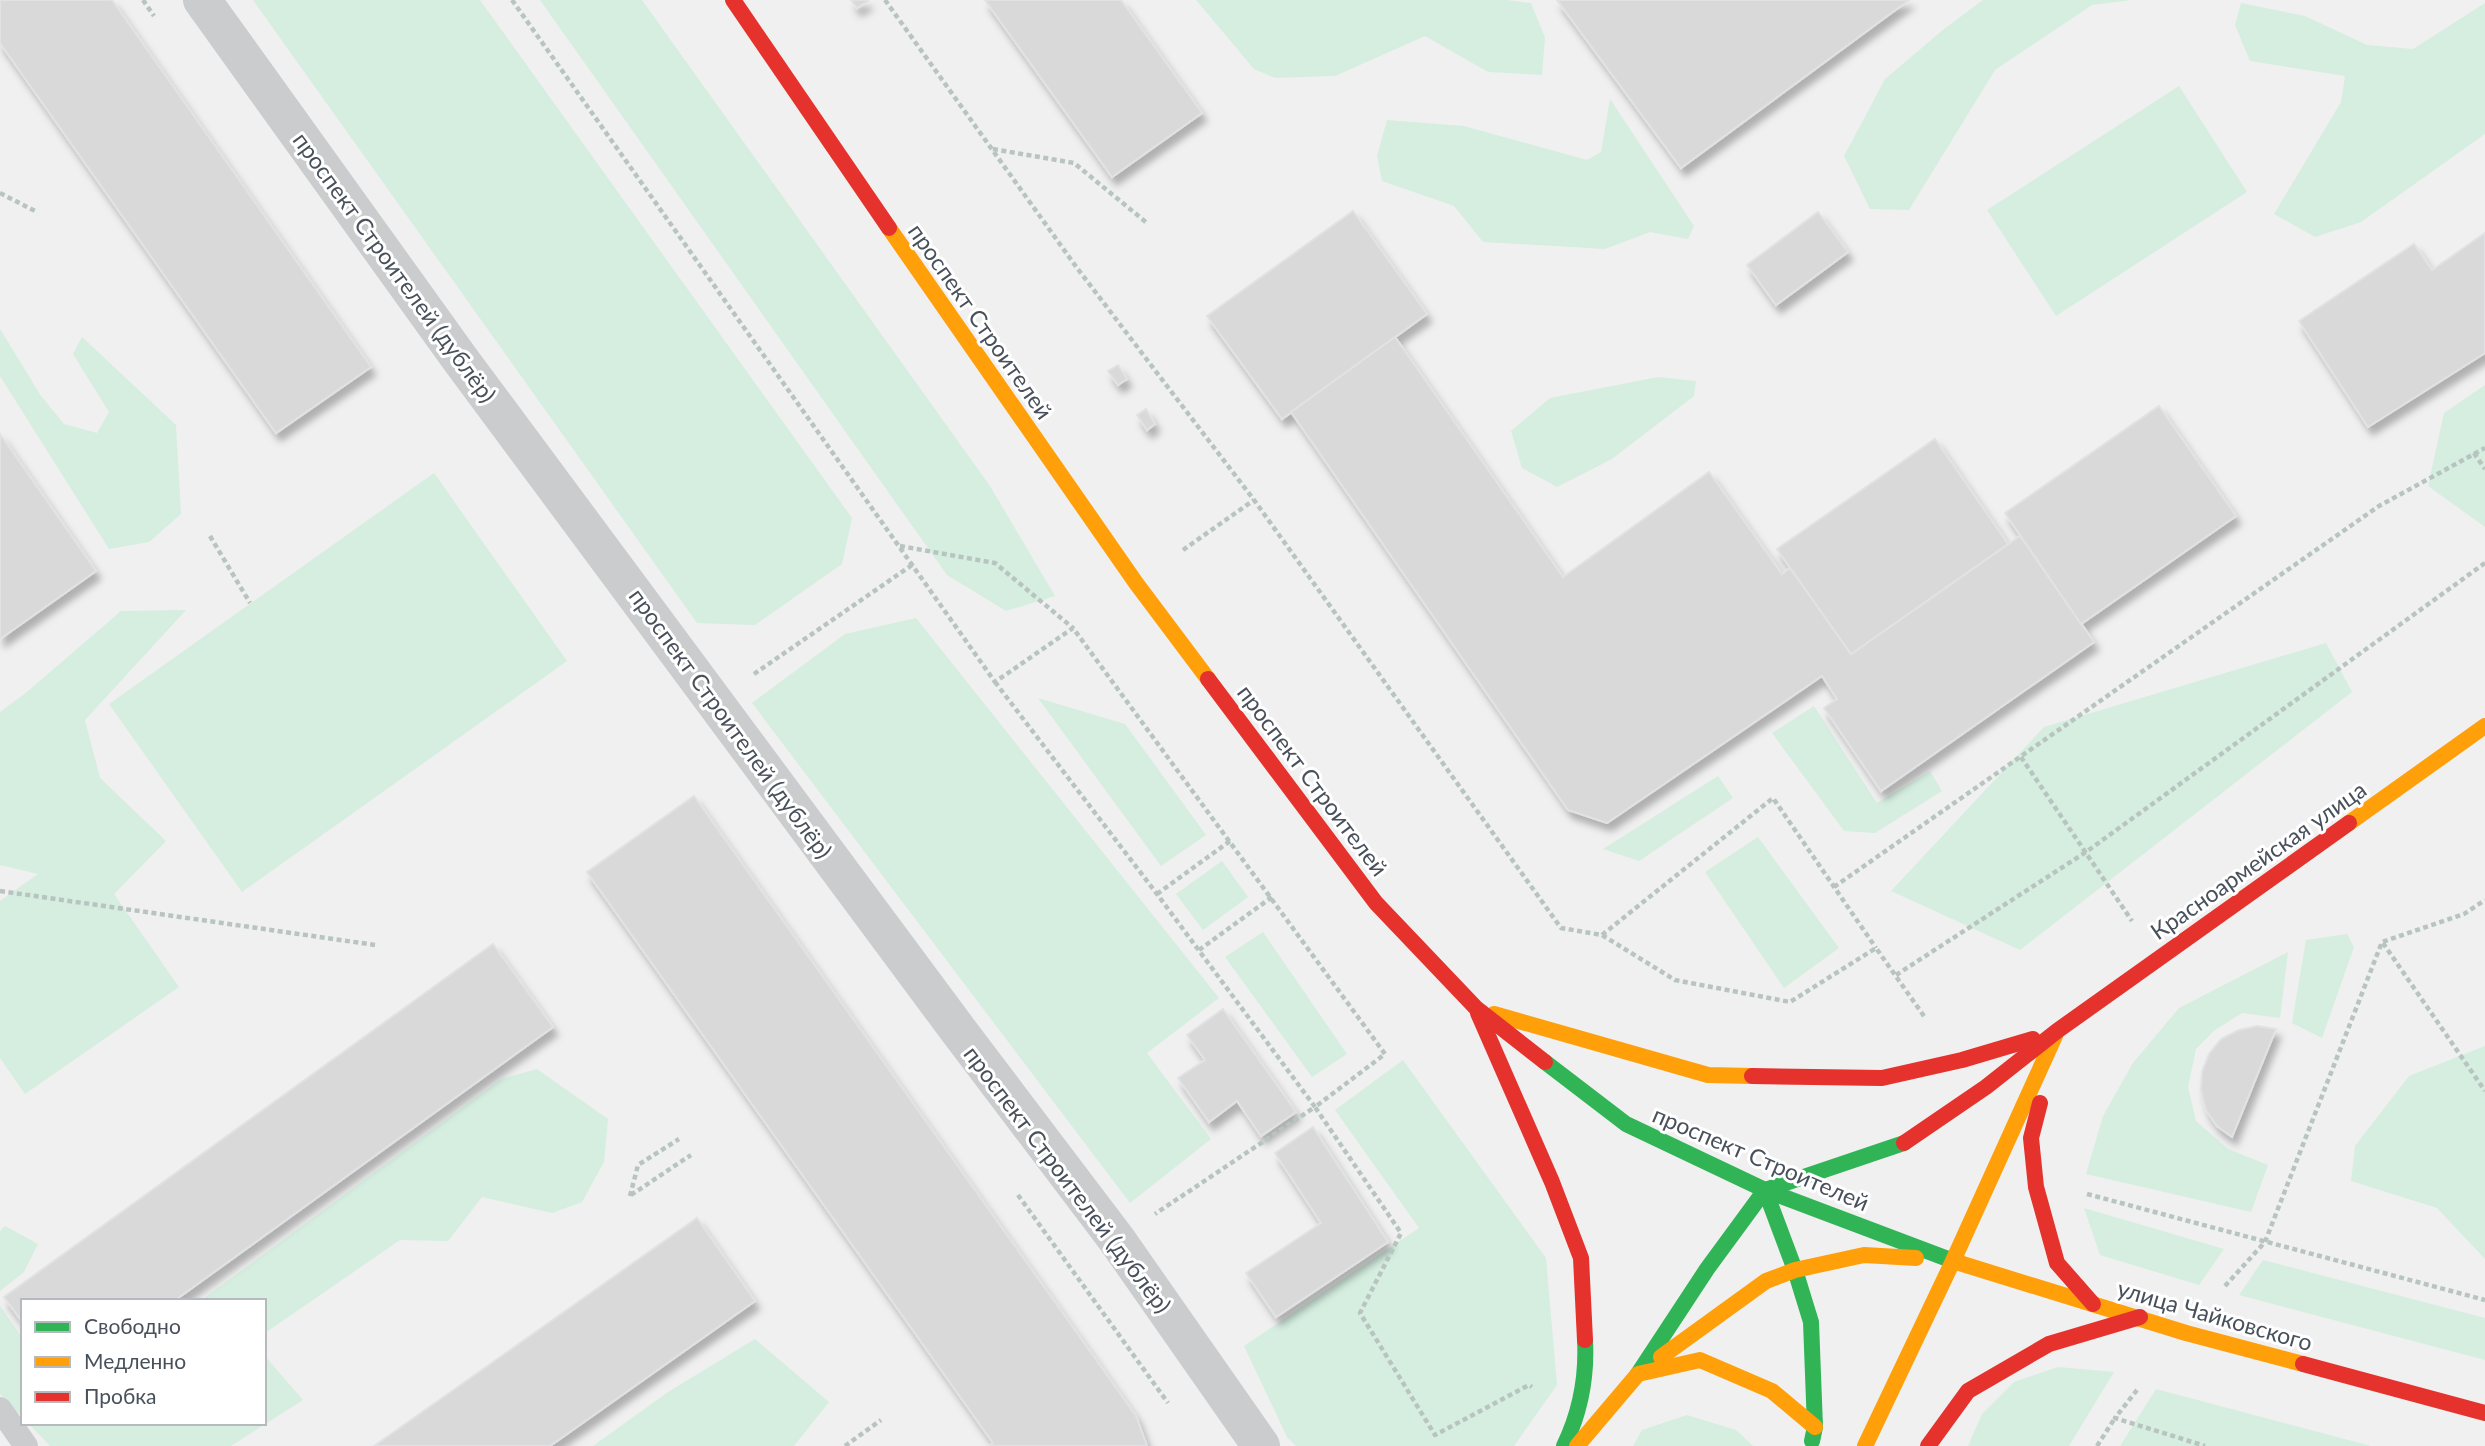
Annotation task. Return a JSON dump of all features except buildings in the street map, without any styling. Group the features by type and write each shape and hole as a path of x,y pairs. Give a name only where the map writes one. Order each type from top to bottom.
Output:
{"street":[{"name":"проспект Строителей (дублёр)","path":"202,0 460,359 1117,1240 1261,1446"},
{"name":"проспект Строителей","path":"733,0 968,345 1136,583 1376,903 1476,1008 1626,1124 1765,1190 1953,1261 2093,1304"},
{"name":"Красноармейская улица","path":"2057,1031 2485,726"},
{"path":"1476,1008 1708,1075 1882,1077 1986,1054 2057,1031"},
{"path":"1476,1008 1552,1182 1581,1258 1587,1368 1573,1427 1564,1446"},
{"path":"1577,1446 1638,1374 1707,1269 1765,1190 1906,1142 1986,1087 2057,1031"},
{"path":"1864,1446 1953,1261 2057,1031"},
{"name":"улица Чайковского","path":"2057,1031 2031,1138 2036,1187 2057,1263 2093,1304 2186,1333 2485,1413"},
{"path":"1765,1190 1796,1270 1811,1322 1815,1427 1811,1446"},
{"path":"1638,1374 1766,1281 1796,1270 1864,1255 1953,1261"},
{"path":"1928,1446 1968,1391 2049,1344 2140,1317"},
{"path":"1638,1374 1700,1360 1773,1391 1815,1427"}],"lane":[{"path":"0,1409 26,1446"}],"path":[{"path":"512,0 995,682 1315,1107 1401,1233 1360,1314 1435,1435 1529,1385"},
{"path":"885,0 1077,268 1254,500 1562,928 1602,934 1675,980 1790,1002 1876,948"},
{"path":"992,149 1074,163 1147,223"},
{"path":"0,193 35,211"},
{"path":"1834,887 2379,506 2485,448"},
{"path":"2474,453 2485,469"},
{"path":"1183,550 1254,500"},
{"path":"209,536 250,603"},
{"path":"898,546 995,563 1073,628 1385,1055 1315,1107 1072,1270"},
{"path":"1896,975 2086,852 2485,563"},
{"path":"715,701 912,565"},
{"path":"995,682 1073,628"},
{"path":"2021,757 2157,960"},
{"path":"1602,934 1773,798 1926,1019"},
{"path":"1157,894 1230,841"},
{"path":"0,891 375,945"},
{"path":"1199,950 1272,897"},
{"path":"2225,1286 2265,1241 2382,942 2464,914 2485,900"},
{"path":"2382,942 2485,1091"},
{"path":"679,1139 638,1165 630,1196 691,1155"},
{"path":"2081,1193 2485,1300"},
{"path":"2097,1446 2137,1390"},
{"path":"2115,1418 2206,1446"},
{"path":"845,1446 881,1420"}],"green space":[{"path":"253,0 480,0 852,518 842,564 755,625 697,623"},
{"path":"540,0 642,0 990,486 1055,596 1006,611 947,575"},
{"path":"1196,0 1506,0 1531,3 1545,38 1542,75 1488,72 1425,36 1335,76 1275,78 1254,69"},
{"path":"1983,0 2132,0 2092,5 1995,70 1909,210 1870,209 1844,156 1885,79"},
{"path":"2241,3 2305,16 2367,45 2413,49 2485,3 2485,134 2361,222 2315,237 2274,214 2341,102 2345,76 2250,61 2235,25"},
{"path":"2179,86 2247,192 2056,316 1987,210"},
{"path":"1610,99 1694,226 1688,239 1650,232 1605,249 1483,242 1454,206 1382,181 1377,156 1387,120 1464,126 1587,160 1601,152"},
{"path":"0,329 41,396 64,424 97,433 109,412 73,354 82,337 176,425 181,514 149,542 109,549 0,376"},
{"path":"1658,377 1696,381 1694,396 1612,459 1557,487 1522,468 1511,431 1550,398"},
{"path":"2485,385 2485,527 2428,486 2444,413"},
{"path":"434,473 567,661 242,892 109,704"},
{"path":"186,610 85,720 100,778 166,841 114,894 179,987 25,1094 0,1058 0,901 38,874 0,865 0,712 121,611"},
{"path":"916,618 1219,998 1147,1053 1211,1139 1130,1203 752,703 845,634"},
{"path":"2326,643 2352,692 2020,950 1891,891 2044,727"},
{"path":"1038,698 1125,724 1206,835 1161,866"},
{"path":"1814,706 1877,803 1930,771 1942,791 1875,833 1844,831 1772,733"},
{"path":"1718,776 1733,798 1639,861 1603,849"},
{"path":"1758,837 1839,948 1784,988 1705,872"},
{"path":"1222,861 1248,897 1203,930 1176,894"},
{"path":"1263,932 1347,1054 1312,1077 1225,957"},
{"path":"2347,934 2354,947 2322,1038 2292,1023 2306,940"},
{"path":"2288,952 2280,1018 2242,1013 2215,1030 2196,1049 2188,1087 2196,1121 2228,1149 2268,1165 2251,1212 2086,1174 2103,1116 2133,1063 2179,1008"},
{"path":"2485,1046 2485,1259 2437,1208 2351,1181 2355,1146 2409,1076"},
{"path":"1403,1060 1546,1258 1557,1385 1514,1446 1296,1446 1287,1437 1244,1346 1419,1228 1335,1110"},
{"path":"537,1069 608,1119 604,1162 582,1202 552,1213 482,1197 448,1241 400,1240 266,1332 266,1299 203,1299 501,1079"},
{"path":"2084,1208 2224,1249 2199,1285 2100,1255"},
{"path":"5,1226 38,1244 24,1272 0,1291 0,1231"},
{"path":"2263,1260 2485,1318 2485,1360 2239,1295"},
{"path":"0,1306 21,1336 21,1416 0,1394"},
{"path":"755,1339 829,1402 794,1446 593,1446 668,1392"},
{"path":"266,1357 303,1400 266,1424"},
{"path":"2058,1367 2114,1372 2069,1446 1968,1446 1982,1414 2014,1382"},
{"path":"2156,1389 2371,1446 2120,1446"},
{"path":"1687,1415 1736,1430 1753,1446 1633,1446 1642,1430"},
{"path":"30,1425 264,1425 231,1446 50,1446"}],"traffic: fast":[{"path":"1545,1062 1626,1124 1765,1190 1956,1262"},
{"path":"1638,1374 1707,1269 1765,1190 1904,1143"},
{"path":"1765,1190 1811,1322 1815,1427 1812,1441"},
{"path":"1564,1446 1581,1394 1585,1340"}],"traffic: slow":[{"path":"889,228 1136,583 1208,679"},
{"path":"2349,823 2485,726"},
{"path":"1494,1014 1708,1075 1752,1076"},
{"path":"1865,1446 2055,1036"},
{"path":"1661,1357 1766,1281 1795,1270 1864,1255 1916,1258"},
{"path":"1956,1262 2186,1333 2303,1364"},
{"path":"1577,1446 1638,1374 1700,1360 1772,1391 1815,1427"}],"traffic: jam":[{"path":"733,0 889,228"},
{"path":"1208,679 1376,903 1476,1008 1545,1062"},
{"path":"1904,1143 1986,1087 2057,1031 2349,823"},
{"path":"1478,1013 1552,1182 1581,1258 1585,1340"},
{"path":"1752,1076 1882,1078 1962,1060 2033,1039"},
{"path":"2040,1103 2031,1138 2036,1187 2057,1263 2093,1304"},
{"path":"1928,1446 1968,1391 2049,1344 2140,1317"},
{"path":"2303,1364 2485,1413"}]}
